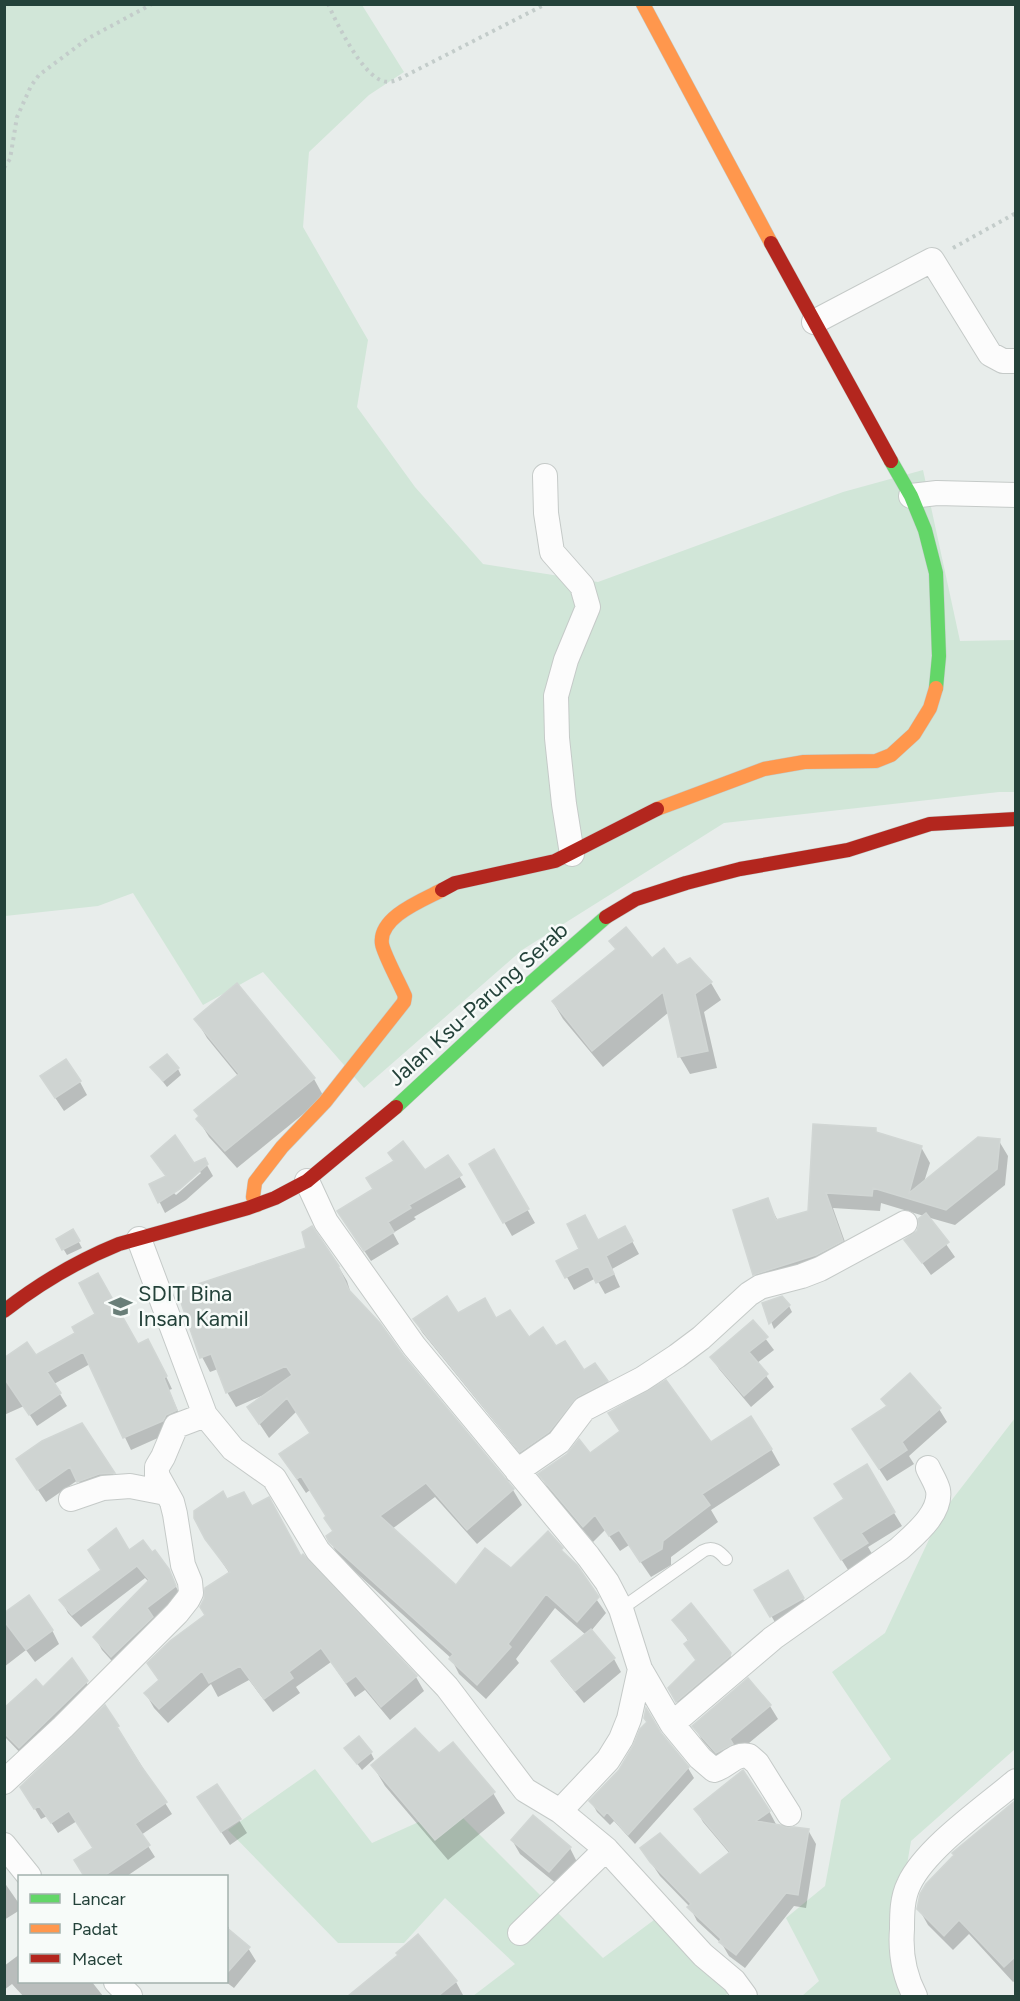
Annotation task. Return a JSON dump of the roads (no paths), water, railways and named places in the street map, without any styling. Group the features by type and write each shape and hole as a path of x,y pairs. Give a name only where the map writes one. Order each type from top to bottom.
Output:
{"street":[{"path":"257,1205 253,1197 255,1182 282,1147 325,1102 404,1002 405,996 382,943 384,930 393,917 455,883 572,854 662,807 731,780 784,764 876,761 904,745 914,734 930,708 936,693 939,656 936,573 925,530 911,495 814,322 643,4"},
{"path":"814,322 932,260 990,354 1003,361 1016,362"},
{"path":"545,476 546,513 552,552 582,586 588,607 566,660 556,696 564,804 572,854"},
{"path":"911,495 937,493 1016,495"},
{"name":"Jalan Ksu-Parung Serab","path":"4,1311 54,1274 102,1251 257,1205 307,1181 393,1110 582,937 610,914 636,899 740,869 848,850 930,824 1016,819"},
{"path":"307,1181 326,1222 402,1330 607,1582 621,1609 640,1669 672,1724 699,1758 714,1770 721,1768 739,1755 749,1756 757,1763 789,1814"},
{"path":"517,1471 559,1442 584,1409 642,1379 677,1356 701,1338 749,1294 768,1285 820,1269 905,1223"},
{"path":"139,1239 205,1415 233,1449 274,1478 318,1551 447,1687 525,1790 560,1811 606,1849 703,1955 735,1981 745,1996"},
{"path":"4,1782 63,1727 177,1613 188,1599 190,1582 183,1564 175,1514 157,1475 157,1467 176,1426 205,1415"},
{"path":"672,1724 773,1638 899,1549 912,1537 927,1521 938,1499 936,1484 928,1468"},
{"path":"71,1499 103,1488 130,1486 166,1493"},
{"path":"560,1811 608,1760 621,1739 629,1719 640,1669"},
{"path":"915,1996 908,1982 902,1958 903,1906 908,1886 918,1868 931,1852 1016,1781"},
{"path":"4,1845 28,1875"},
{"path":"520,1932 606,1849"},
{"path":"117,1983 130,1996"}],"lane":[{"path":"621,1609 708,1548 717,1550 726,1559"}],"place":[{"name":"SDIT Bina Insan Kamil","path":"120,1306"}]}
